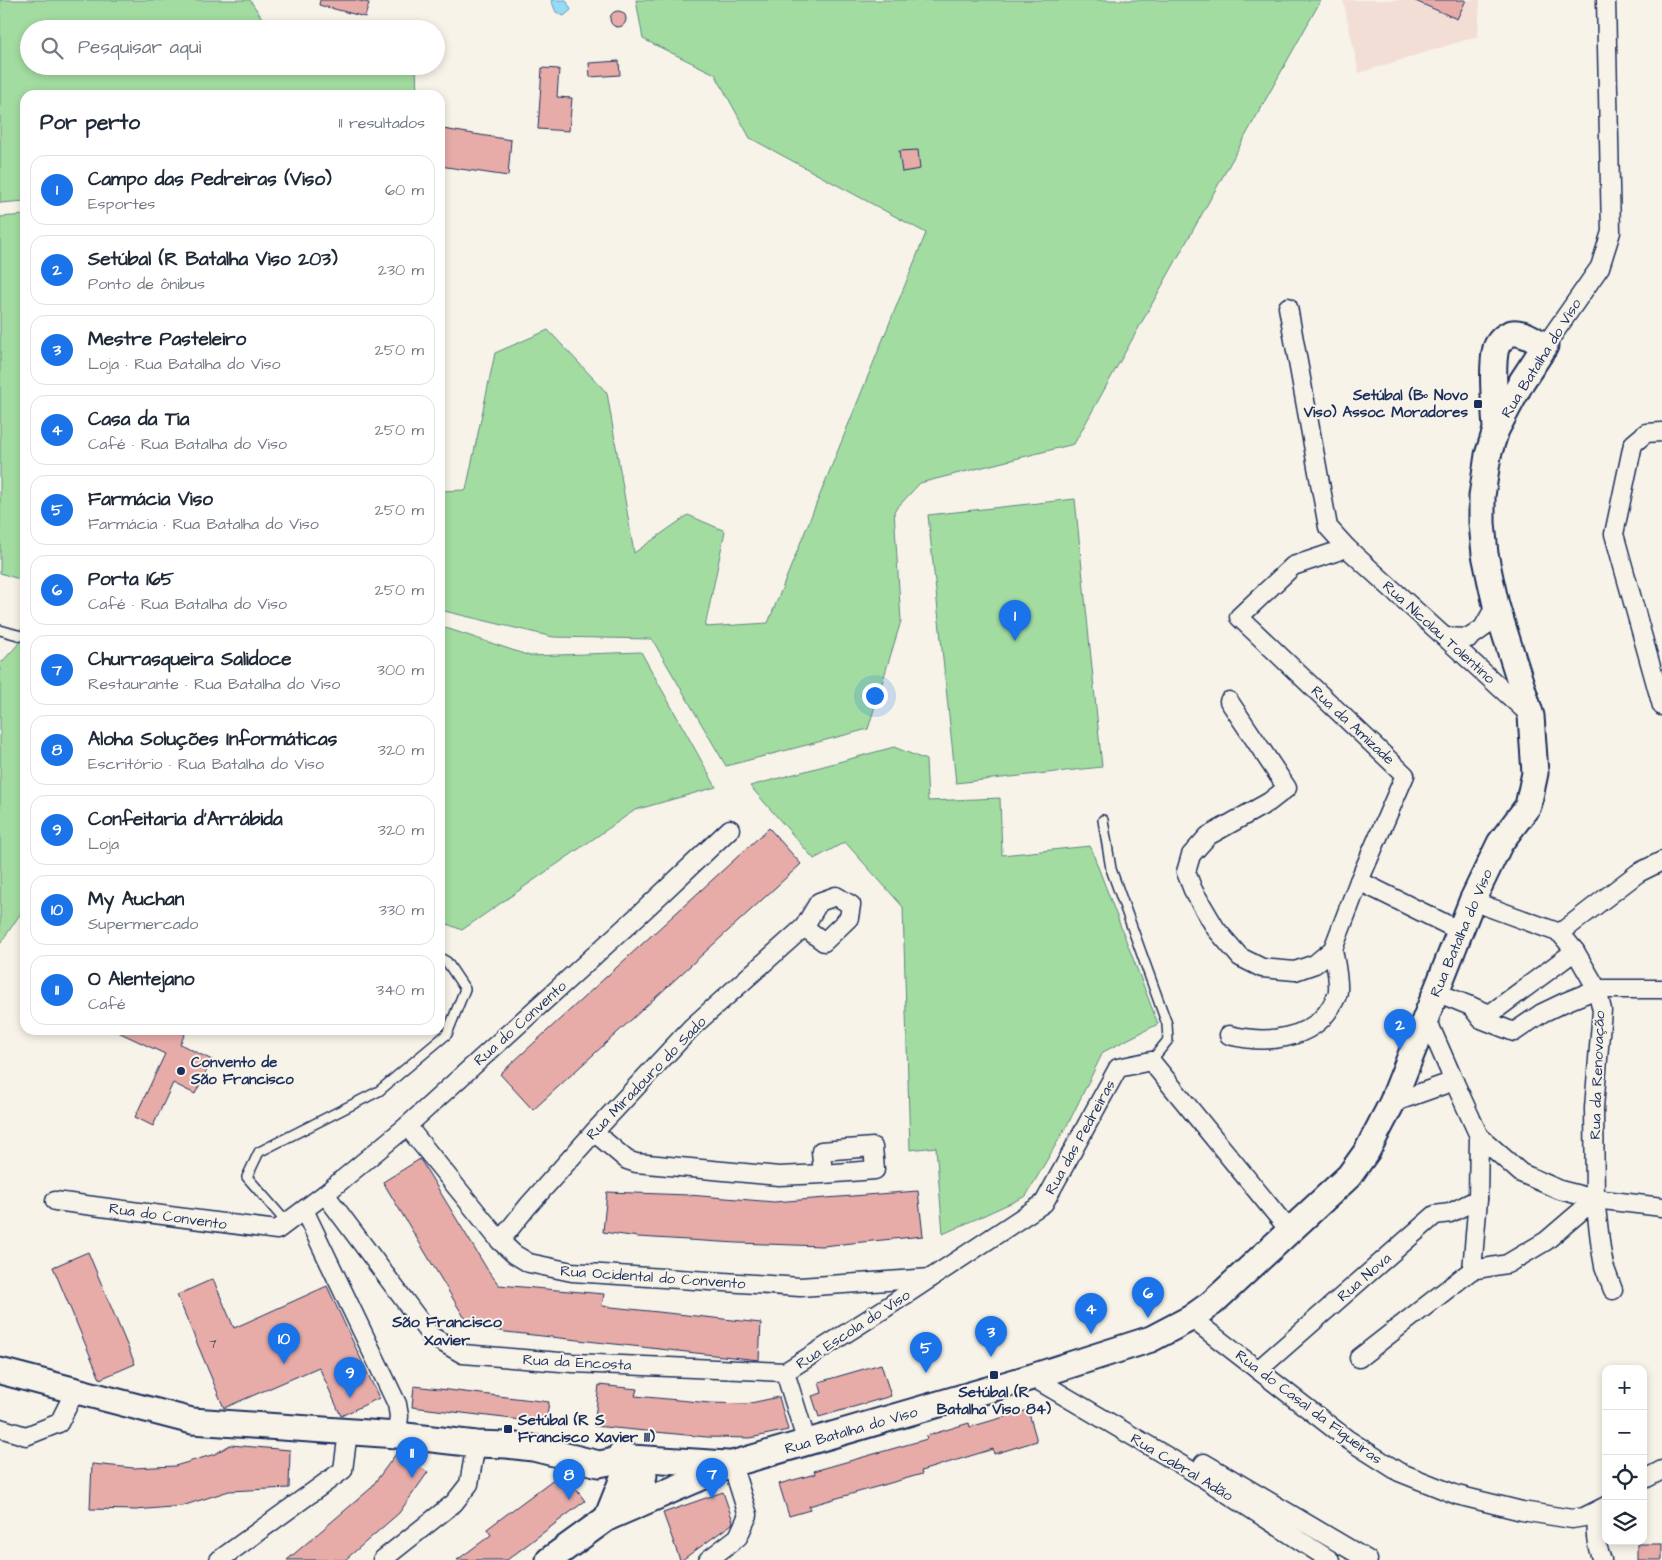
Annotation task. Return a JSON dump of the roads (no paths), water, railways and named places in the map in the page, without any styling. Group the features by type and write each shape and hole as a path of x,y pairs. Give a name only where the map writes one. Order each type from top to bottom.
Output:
{"street":[{"name":"Rua Batalha do Viso","path":"549,1560 607,1518 732,1464 1032,1377 1152,1339 1191,1318 1212,1303 1349,1176 1367,1151 1392,1103 1472,901 1500,843 1528,806 1535,773 1531,716 1496,605 1484,554 1482,523 1485,471 1490,446 1496,430 1522,381 1600,267 1611,232 1606,0"},
{"name":"Rua Nicolau Tolentino","path":"1288,306 1328,527 1347,548 1531,716"},
{"path":"1496,430 1494,358 1497,346 1506,335 1515,332 1529,336 1546,346"},
{"path":"1662,432 1646,433 1633,444 1614,534 1662,706"},
{"name":"Rua da Amizade","path":"1347,548 1293,566 1239,617 1405,775 1359,881"},
{"path":"1444,637 1469,638 1483,628 1496,605"},
{"path":"1229,701 1287,788 1269,802 1208,836 1191,855 1186,872 1192,890 1216,929 1240,956 1262,968 1295,971 1316,964 1333,949"},
{"name":"Rua do Convento","path":"55,1201 277,1230 325,1194 407,1126 641,914 730,829"},
{"path":"1472,901 1560,933 1638,873 1662,861"},
{"path":"1229,1035 1248,1040 1278,1039 1303,1032 1327,1014 1338,993 1333,949 1359,881 1460,931"},
{"name":"Rua Miradouro do Sado","path":"500,1241 528,1206 594,1132 692,1027 804,927"},
{"name":"Rua da Renovação","path":"1560,933 1575,951 1597,989 1602,1010 1594,1108 1595,1199 1604,1266 1614,1290"},
{"path":"1436,992 1490,1014 1575,951"},
{"path":"1471,1006 1481,1019 1514,1032 1550,1009 1597,989 1662,989"},
{"path":"1426,1017 1479,1136 1521,1173 1560,1190 1595,1199 1662,1207"},
{"path":"1151,1061 1289,1230"},
{"name":"Rua das Pedreiras","path":"932,1278 1044,1202 1118,1068 1151,1061"},
{"path":"1392,1103 1454,1081"},
{"name":"Rua Ocidental do Convento","path":"407,1126 500,1241 514,1254 529,1263 572,1272 800,1287 932,1278"},
{"path":"594,1132 627,1160 636,1163 780,1176 822,1174"},
{"path":"1472,1270 1478,1199 1479,1136"},
{"name":"Rua da Encosta","path":"325,1194 431,1336 463,1354 573,1363 785,1372"},
{"name":"Rua Nova","path":"1258,1370 1435,1215 1450,1213 1478,1199"},
{"path":"1359,1358 1472,1270 1507,1264 1546,1241 1595,1199"},
{"path":"304,1210 397,1404 400,1416 397,1435"},
{"name":"Rua Escola do Viso","path":"806,1443 785,1372 932,1278"},
{"name":"Rua do Casal da Figueiras","path":"1191,1318 1347,1439 1398,1472 1457,1495 1522,1511 1572,1519 1584,1517 1601,1509"},
{"path":"0,1371 192,1421 397,1435 532,1448 606,1447 631,1458 732,1464 748,1515 738,1536 708,1560"},
{"name":"Rua Cabral Adão","path":"1032,1377 1197,1474 1330,1560"},
{"path":"0,1428 26,1436 60,1423 76,1391"},
{"path":"219,1560 342,1470 348,1432"},
{"path":"382,1560 454,1503 469,1484 476,1444"},
{"path":"631,1458 644,1474 639,1504"},
{"path":"607,1518 631,1458"},
{"path":"1197,1474 1204,1463 1368,1560"},
{"path":"1647,1478 1662,1470"},
{"path":"1601,1509 1595,1533 1602,1560"}],"lane":[{"path":"0,630 20,636"},
{"path":"1103,820 1111,869 1167,1024 1168,1040 1151,1061"},
{"path":"287,1223 248,1177 259,1152 379,1091 447,1034 465,989 445,961"}],"water":[{"path":"551,0 566,0 571,10 564,16 556,12"}],"place":[{"name":"Setúbal (Bº Novo Viso) Assoc Moradores","path":"1478,404"},
{"name":"Campo das Pedreiras (Viso)","path":"1015,641"},
{"name":"Setúbal (R Batalha Viso 203)","path":"1400,1050"},
{"name":"Convento de São Francisco","path":"181,1071"},
{"name":"Porta 165","path":"1148,1318"},
{"name":"Casa da Tia","path":"1091,1334"},
{"name":"Mestre Pasteleiro","path":"991,1357"},
{"name":"My Auchan","path":"284,1364"},
{"name":"Farmácia Viso","path":"926,1373"},
{"name":"Setúbal (R Batalha Viso 84)","path":"994,1375"},
{"name":"Confeitaria d'Arrábida","path":"350,1398"},
{"name":"Setúbal (R S Francisco Xavier 111)","path":"508,1429"},
{"name":"O Alentejano","path":"412,1478"},
{"name":"Churrasqueira Salidoce","path":"712,1499"},
{"name":"Aloha Soluções Informáticas","path":"569,1500"}],"district":[{"name":"São Francisco Xavier","path":"447,1330"}]}
